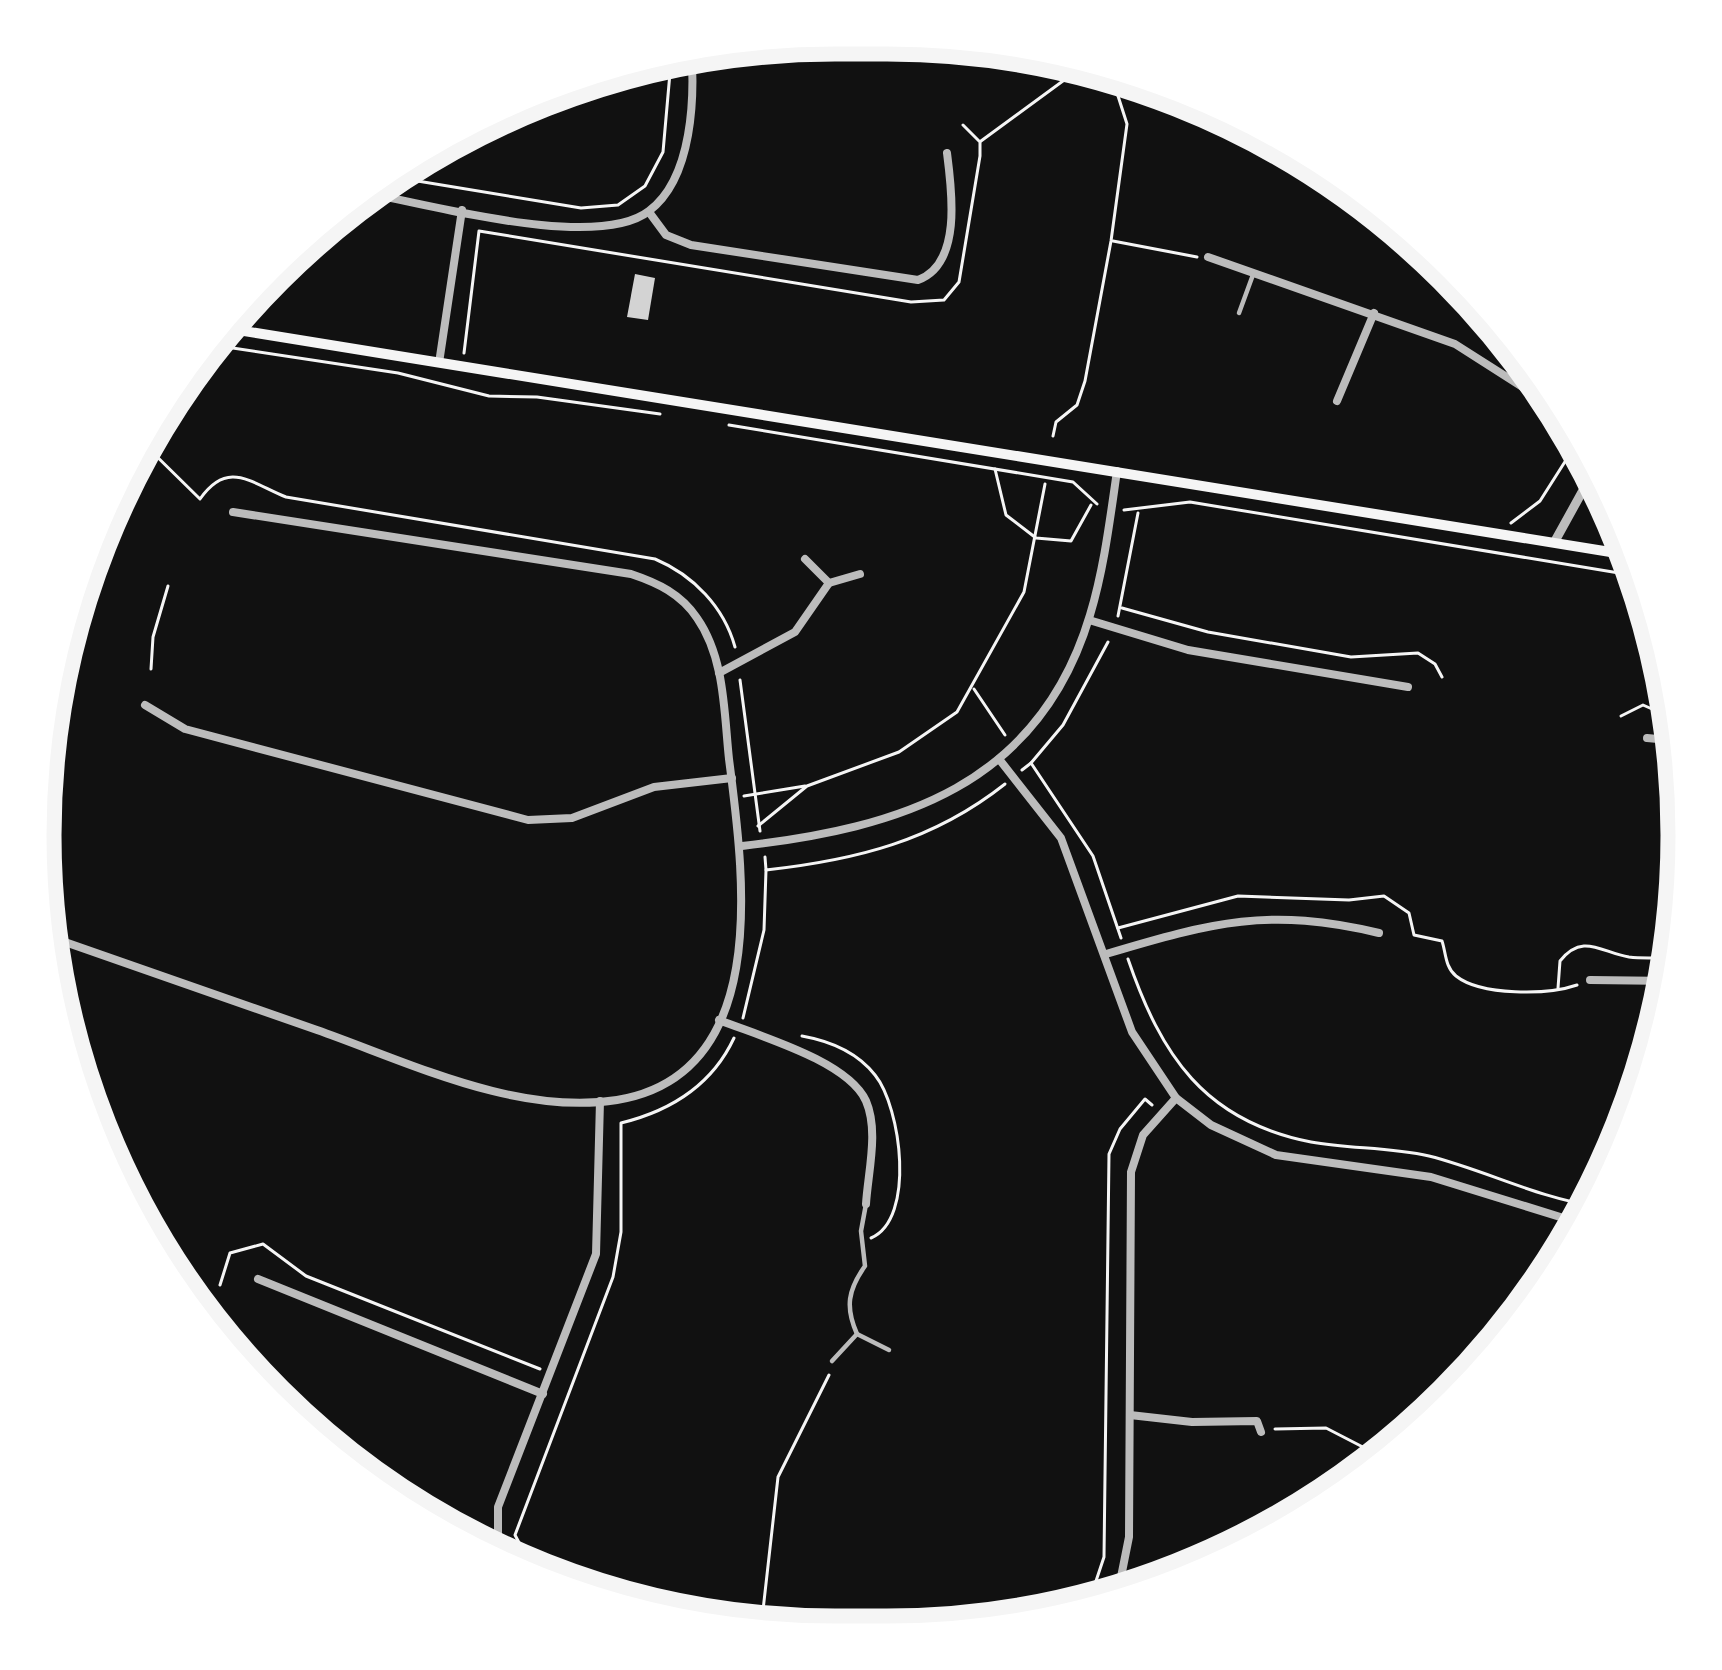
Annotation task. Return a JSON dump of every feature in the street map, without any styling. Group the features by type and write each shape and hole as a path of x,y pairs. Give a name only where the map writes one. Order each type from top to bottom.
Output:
{"main road":[{"path":"240,330 1615,553"}],"street":[{"path":"386,196 584,227 649,212 676,174 686,140 690,68"},
{"path":"649,212 666,235 691,245 918,280 938,268 945,250 953,193 947,153"},
{"path":"439,362 462,210"},
{"path":"1208,257 1455,344 1529,391"},
{"path":"1336,400 1374,313"},
{"path":"742,846 824,836 904,815 999,758 1056,689 1089,620 1117,471"},
{"path":"1555,542 1585,487"},
{"path":"62,941 452,1077 550,1099 600,1101 646,1092 692,1061 719,1020 742,933 742,846 719,674 698,620 680,597 631,574 233,512"},
{"path":"805,559 829,583"},
{"path":"719,674 795,632 829,583 860,574"},
{"path":"1089,620 1188,650 1408,687"},
{"path":"145,705 185,729 528,820 572,818 654,787 732,778"},
{"path":"1647,738 1662,739"},
{"path":"999,758 1061,838 1132,1032 1176,1098 1210,1125 1276,1155 1431,1177 1567,1219"},
{"path":"1106,954 1206,926 1268,917 1315,919 1379,933"},
{"path":"1590,980 1654,981"},
{"path":"719,1020 831,1066 852,1082 866,1101 872,1131 866,1204"},
{"path":"1117,1581 1126,1562 1132,1172 1143,1135 1176,1098"},
{"path":"498,1539 498,1507 596,1254 600,1101"},
{"path":"258,1279 543,1394"},
{"path":"1130,1414 1192,1422 1257,1421 1262,1432"}],"lane":[{"path":"1239,313 1254,272"},
{"path":"866,1204 861,1231 865,1266 854,1281 848,1307 857,1334 890,1350"},
{"path":"832,1361 857,1334"}],"path":[{"path":"411,180 581,208 618,205 646,187 663,152 670,72"},
{"path":"980,142 1069,76"},
{"path":"1053,436 1056,422 1077,405 1085,381 1111,241 1126,124 1115,89"},
{"path":"1111,241 1208,257"},
{"path":"226,347 398,373 489,396 537,397 666,415"},
{"path":"713,423 995,469 1073,482 1091,494 1091,504 1071,542 1036,538 1014,525 999,504 995,469"},
{"path":"154,454 200,499 220,478 236,475 286,497 637,554 670,566 702,590 720,612 738,663 758,826 765,843 762,944 738,1028 718,1066 684,1098 655,1114 621,1123 618,1256 517,1520 515,1535 523,1551"},
{"path":"1510,534 1513,517 1540,501 1569,456"},
{"path":"735,798 807,786 862,768 931,733 957,712 1024,592 1045,484"},
{"path":"1091,504 1139,511 1190,502 1623,574"},
{"path":"766,871 886,850 946,824 1030,763 1063,725 1114,628 1139,511"},
{"path":"151,669 153,637 168,586"},
{"path":"1120,607 1208,632 1351,657 1418,653 1435,664 1442,677"},
{"path":"973,687 988,717 1013,743"},
{"path":"1621,716 1643,705 1658,711"},
{"path":"1030,763 1083,836 1147,1013 1170,1055 1210,1098 1285,1136 1423,1155 1576,1200"},
{"path":"758,826 807,786"},
{"path":"1118,928 1238,896 1349,900 1376,896 1402,905 1414,935 1442,941 1451,971 1470,983 1558,990 1590,980"},
{"path":"1558,990 1560,961 1582,945 1658,957"},
{"path":"1094,1588 1104,1557 1109,1154 1120,1129 1144,1099 1162,1113"},
{"path":"220,1285 230,1253 263,1244 306,1276 571,1386"},
{"path":"763,1612 778,1478 832,1361"},
{"path":"1262,1432 1313,1424 1368,1450"}],"building":[{"path":"635,274 655,278 648,320 627,317"}]}
